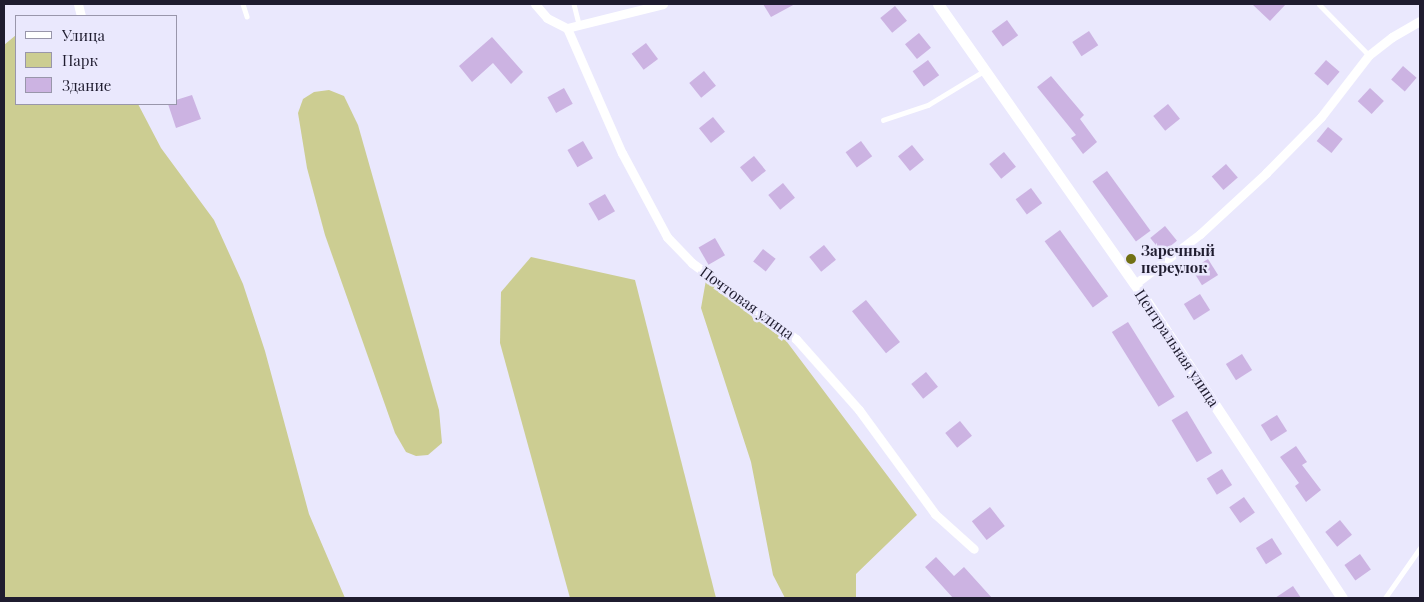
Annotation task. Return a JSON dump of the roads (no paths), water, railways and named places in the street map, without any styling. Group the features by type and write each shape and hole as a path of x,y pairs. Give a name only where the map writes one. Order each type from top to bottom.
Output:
{"street":[{"path":"535,4 548,18 567,28 663,4"},
{"name":"Центральная улица","path":"938,4 1135,284 1342,598"},
{"path":"1135,284 1200,234 1266,173 1321,117 1369,55 1392,37 1420,20"},
{"name":"Почтовая улица","path":"567,28 622,152 667,237 692,263 796,338 859,410 935,514 974,548"}],"lane":[{"path":"243,4 247,16"},
{"path":"574,4 578,24"},
{"path":"1319,4 1369,55"},
{"path":"883,120 928,105 985,70"},
{"path":"1384,598 1420,548"}],"place":[{"name":"Заречный переулок","path":"1131,259"}]}
